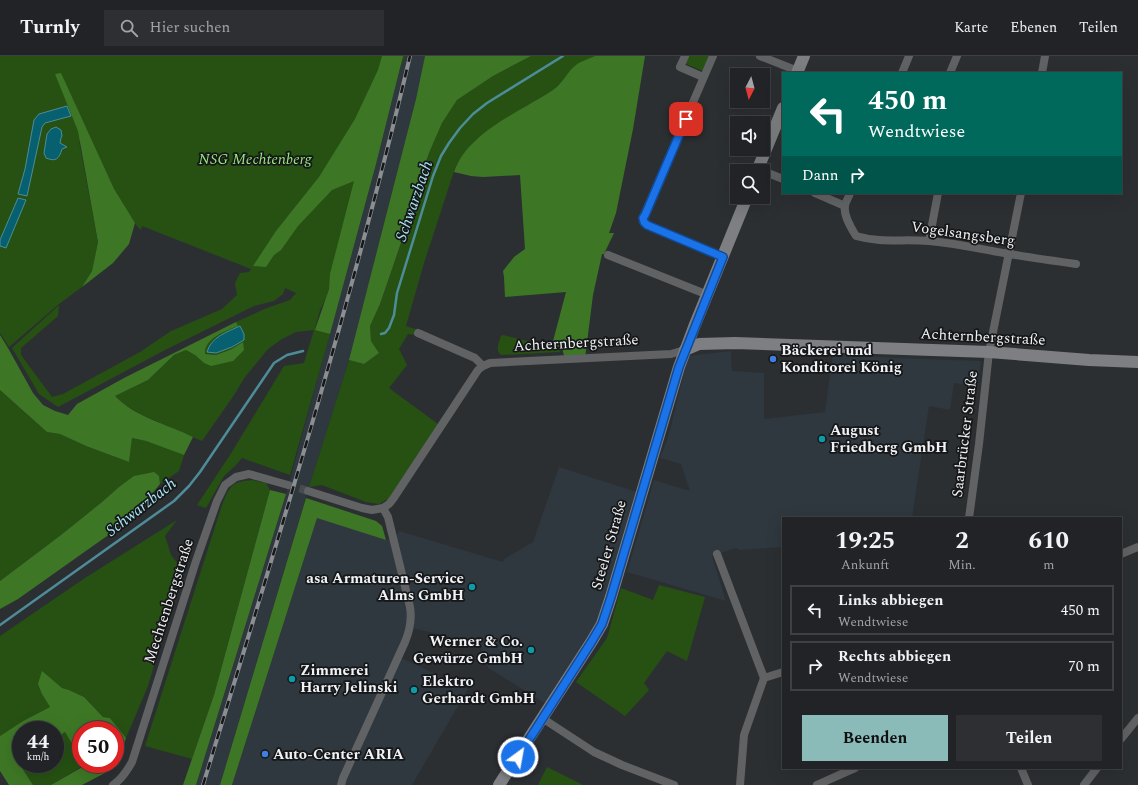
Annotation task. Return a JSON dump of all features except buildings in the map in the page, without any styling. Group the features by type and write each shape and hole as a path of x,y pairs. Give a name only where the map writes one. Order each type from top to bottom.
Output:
{"main road":[{"path":"798,72 804,56"},
{"path":"760,164 782,110"},
{"name":"Steeler Straße","path":"499,785 592,641 603,620 685,350 744,204"},
{"name":"Achternbergstraße","path":"685,350 699,344 735,343 989,352 1089,360 1138,362"}],"street":[{"path":"685,56 680,67 704,77"},
{"path":"713,56 643,218 647,225 723,257"},
{"path":"760,56 798,72"},
{"path":"902,72 909,56"},
{"path":"950,72 957,56"},
{"path":"1042,72 1045,56"},
{"path":"770,174 782,179"},
{"path":"818,194 845,206 850,194"},
{"path":"929,241 938,194"},
{"name":"Saarbrücker Straße","path":"969,517 989,352 1021,194"},
{"name":"Vogelsangsberg","path":"845,206 845,212 849,225 856,236 865,239 929,241 959,244 1009,254 1076,264"},
{"path":"608,255 708,295"},
{"path":"308,491 362,508 378,510 389,504 393,499 478,370 483,366 475,358 418,332"},
{"name":"Achternbergstraße","path":"483,366 490,363 671,354 685,350"},
{"name":"Mechtenbergstraße","path":"113,785 125,774 132,762 196,561 217,500 225,485 236,477 249,474 288,485"},
{"path":"341,785 411,626 410,607 388,517 383,508"},
{"path":"1122,554 1138,547"},
{"path":"717,554 764,678 744,735 740,785"},
{"path":"764,678 782,672"},
{"path":"542,718 594,752 617,763 674,785"},
{"path":"1122,738 1138,718"},
{"path":"817,785 853,769"},
{"path":"1021,769 1028,785"},
{"path":"1084,785 1096,769"}],"shaded area":[{"path":"403,56 425,56 416,99 349,360 309,487 220,785 196,785 286,494 376,164"},
{"path":"731,351 732,371 764,373 764,419 825,412 833,354 981,361 977,386 954,383 950,410 929,406 912,517 782,517 782,547 739,550 736,548 712,556 726,601 627,572 654,480 690,491 681,464 660,458 668,438 688,356"},
{"path":"559,467 640,493 602,615 548,705 488,668 480,644 412,628 399,657 468,689 412,785 232,785 317,517 386,540 394,540 399,531 503,562 504,559 533,542"}],"green space":[{"name":"NSG Mechtenberg","path":"0,56 405,56 389,94 326,298 320,310 315,329 330,334 290,475 242,458 224,476 206,508 197,505 230,455 284,366 304,363 314,330 296,332 282,339 268,349 245,377 202,441 142,415 122,403 115,396 148,380 174,355 186,350 195,355 204,363 232,349 216,355 205,354 208,343 221,333 237,326 236,322 267,308 290,300 296,293 285,288 283,294 274,301 254,306 165,350 58,407 39,394 12,348 59,305 58,316 21,348 21,355 52,397 63,394 140,352 171,331 222,309 237,295 235,283 240,273 249,272 251,269 142,226 141,230 79,141 98,242 92,271 82,287 59,304 9,347 0,333"},
{"path":"382,56 403,56 376,164 330,334 315,330 329,289 330,274 354,181 332,190 298,226 281,250 274,255 266,267 253,266 276,231 319,177 355,119 378,70"},
{"path":"425,56 531,56 493,76 457,100 442,123 429,153 414,196 403,237 380,304 370,326 371,341 379,353 364,364 349,360 416,99"},
{"path":"531,56 595,56 575,66 555,89 497,124 473,143 456,165 424,263 406,326 418,330 415,335 408,334 399,349 407,365 389,388 438,424 389,498 379,504 366,502 322,485 309,487 349,360 364,364 379,353 371,341 370,326 380,304 403,237 414,196 429,153 442,123 457,100 493,76"},
{"path":"595,56 645,56 633,129 616,213 609,233 614,233 604,254 602,254 593,295 585,358 565,359 562,348 552,345 566,292 505,297 503,271 514,257 525,249 520,175 483,177 454,172 461,158 471,145 483,134 496,124 553,90 576,65"},
{"path":"689,56 709,56 703,71 686,64"},
{"path":"61,73 114,189 135,223 129,244 113,263 82,287 92,271 98,242 78,131 55,74"},
{"path":"236,322 238,326 212,339 206,348 205,354 216,355 232,349 243,342 244,350 233,361 211,366 204,363 195,355 186,350 174,355 148,380 115,396 142,415 193,437 184,455 146,441 132,438 129,462 86,446 60,434 47,432 0,390 0,335 33,393 43,405 68,415 77,404 124,378"},
{"path":"503,335 560,349 561,351 501,355 498,351 498,346 501,336"},
{"path":"0,390 47,432 60,434 86,446 129,462 132,438 146,441 184,455 179,471 160,484 159,476 119,487 61,535 0,581"},
{"path":"154,472 159,476 160,484 131,519 18,599 0,609 0,581 61,535 134,476"},
{"path":"252,480 266,483 270,490 214,695 192,759 145,746 222,505 229,489 232,486 240,482"},
{"path":"270,490 286,494 196,785 183,785 214,695"},
{"path":"306,498 376,521 382,526 386,540 317,518 232,785 220,785"},
{"path":"177,520 165,536 171,555 182,569 148,686 126,738 124,736 124,721 112,721 110,718 103,717 84,697 62,688 42,672 42,694 50,707 23,721 12,721 12,728 0,736 0,636 85,578"},
{"path":"659,585 705,597 687,661 667,651 644,683 649,690 625,716 576,682 607,638 621,588 653,600"},
{"path":"42,671 62,688 84,697 103,717 110,718 112,721 72,721 72,744 65,732 64,733 64,721 23,721 50,707 38,684"},
{"path":"12,728 12,773 25,773 33,785 9,785 0,771 0,736"},
{"path":"65,732 72,744 72,772 51,785 33,785 25,773 64,773"},
{"path":"547,767 583,785 538,785"},
{"path":"72,773 105,773 82,785 51,785"}],"water":[{"path":"67,106 71,116 45,123 42,127 27,196 18,194 25,169 34,120 39,114"},
{"path":"56,127 61,130 62,136 60,143 67,147 62,149 57,159 52,160 46,158 44,153 47,134 51,129"},
{"path":"18,198 26,200 6,248 0,246 0,240"},
{"path":"240,326 244,334 244,340 232,347 216,353 207,352 212,342 225,333"}],"waterway":[{"name":"Schwarzbach","path":"381,334 385,333 389,328 394,315 397,293 433,176 441,156 449,143 473,114 487,103 563,56"},
{"name":"Schwarzbach","path":"0,625 174,501 200,472 274,363 287,355 303,351"}],"tunnel":[{"path":"288,485 308,491"}],"railway":[{"path":"203,785 286,513 339,331 364,240 410,56"}],"place":[{"name":"Bäckerei und Konditorei König","path":"773,359"},
{"name":"August Friedberg GmbH","path":"822,439"},
{"name":"asa Armaturen-Service Alms GmbH","path":"472,587"},
{"name":"Werner & Co. Gewürze GmbH","path":"531,650"},
{"name":"Zimmerei Harry Jelinski","path":"292,679"},
{"name":"Elektro Gerhardt GmbH","path":"414,690"},
{"name":"Auto-Center ARIA","path":"265,754"}],"route":[{"path":"518,757 602,624 679,367 723,257 647,225 644,222 643,218 686,119"}]}
